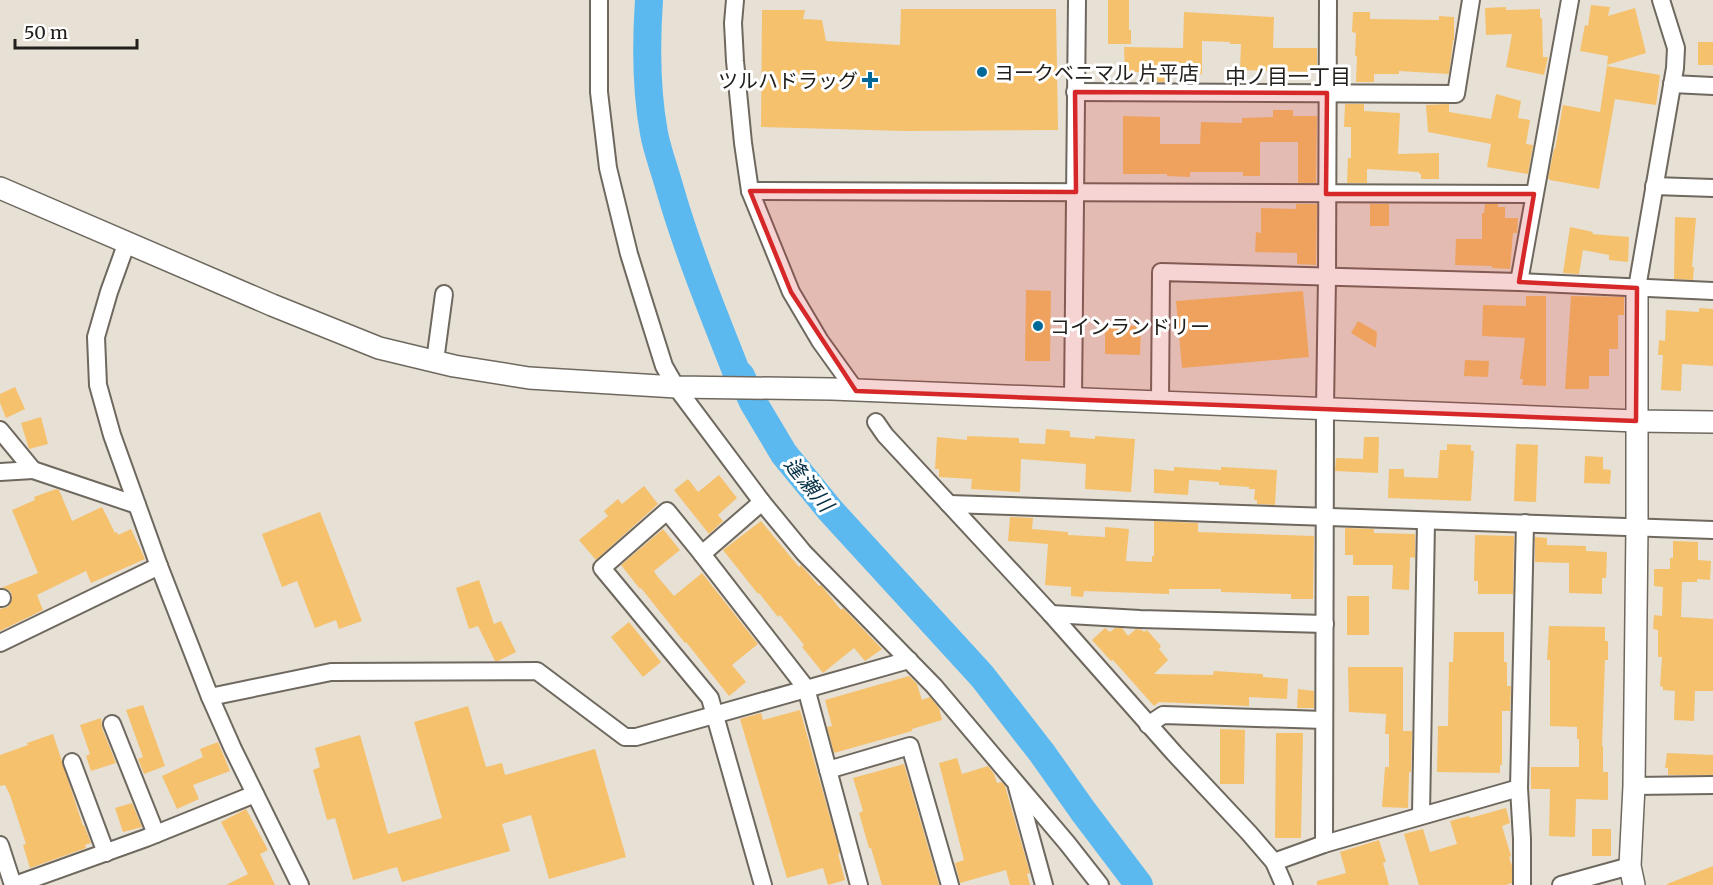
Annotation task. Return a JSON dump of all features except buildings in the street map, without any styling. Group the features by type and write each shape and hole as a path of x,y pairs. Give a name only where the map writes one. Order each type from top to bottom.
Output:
{"street":[{"path":"599,0 599,92 608,168 629,255 664,366 681,386 762,502 804,554 934,686 1015,780 1100,885"},
{"path":"735,0 733,23 735,61 750,191 791,292 820,341 856,391"},
{"path":"1073,399 1077,0"},
{"path":"1324,844 1324,408 1328,0"},
{"path":"1075,92 1456,94 1471,0"},
{"path":"1564,0 1576,0"},
{"path":"1519,282 1570,0"},
{"path":"1561,885 1632,876 1637,527 1637,288 1677,48 1661,0"},
{"path":"1672,84 1713,86"},
{"path":"1654,186 1713,188"},
{"path":"0,188 272,305 379,348 454,366 529,378 681,386 832,389 1636,421 1713,422"},
{"path":"750,191 1534,194"},
{"path":"127,242 96,336 98,385 137,505 210,697 300,885"},
{"path":"1160,401 1161,272 1519,282 1713,291"},
{"path":"435,361 444,294"},
{"path":"876,422 885,435 1051,614 1274,862 1284,885"},
{"path":"0,430 33,470"},
{"path":"0,472 33,470 137,505"},
{"path":"702,554 762,502"},
{"path":"949,504 1713,530"},
{"path":"763,885 710,698 602,568 667,511 806,687 860,885"},
{"path":"1421,815 1425,521"},
{"path":"1522,885 1519,788 1525,523"},
{"path":"0,644 159,566"},
{"path":"1051,614 1325,624"},
{"path":"210,697 331,672 537,671 625,737 636,736 909,660"},
{"path":"1149,724 1163,716 1324,720"},
{"path":"112,724 156,834"},
{"path":"828,770 910,746 950,885"},
{"path":"72,762 106,852"},
{"path":"1015,780 1044,885"},
{"path":"1634,786 1713,785"},
{"path":"1274,862 1324,844 1519,788"},
{"path":"0,845 14,885 156,834 255,794"}],"highlighted area":[{"path":"1075,92 1327,93 1326,194 1534,194 1519,282 1637,288 1636,421 856,391 791,292 750,191 1076,192"}],"waterway":[{"name":"逢瀬川","path":"649,0 648,84 657,146 700,279 736,371 741,376 753,402 784,454 830,510 982,676 1139,885"}],"place":[{"name":"ヨークベニマル 片平店","path":"982,72"},
{"name":"ツルハドラッグ","path":"870,80"},
{"name":"コインランドリー","path":"1038,326"}],"district":[{"name":"中ノ目一丁目","path":"1288,76"}]}
